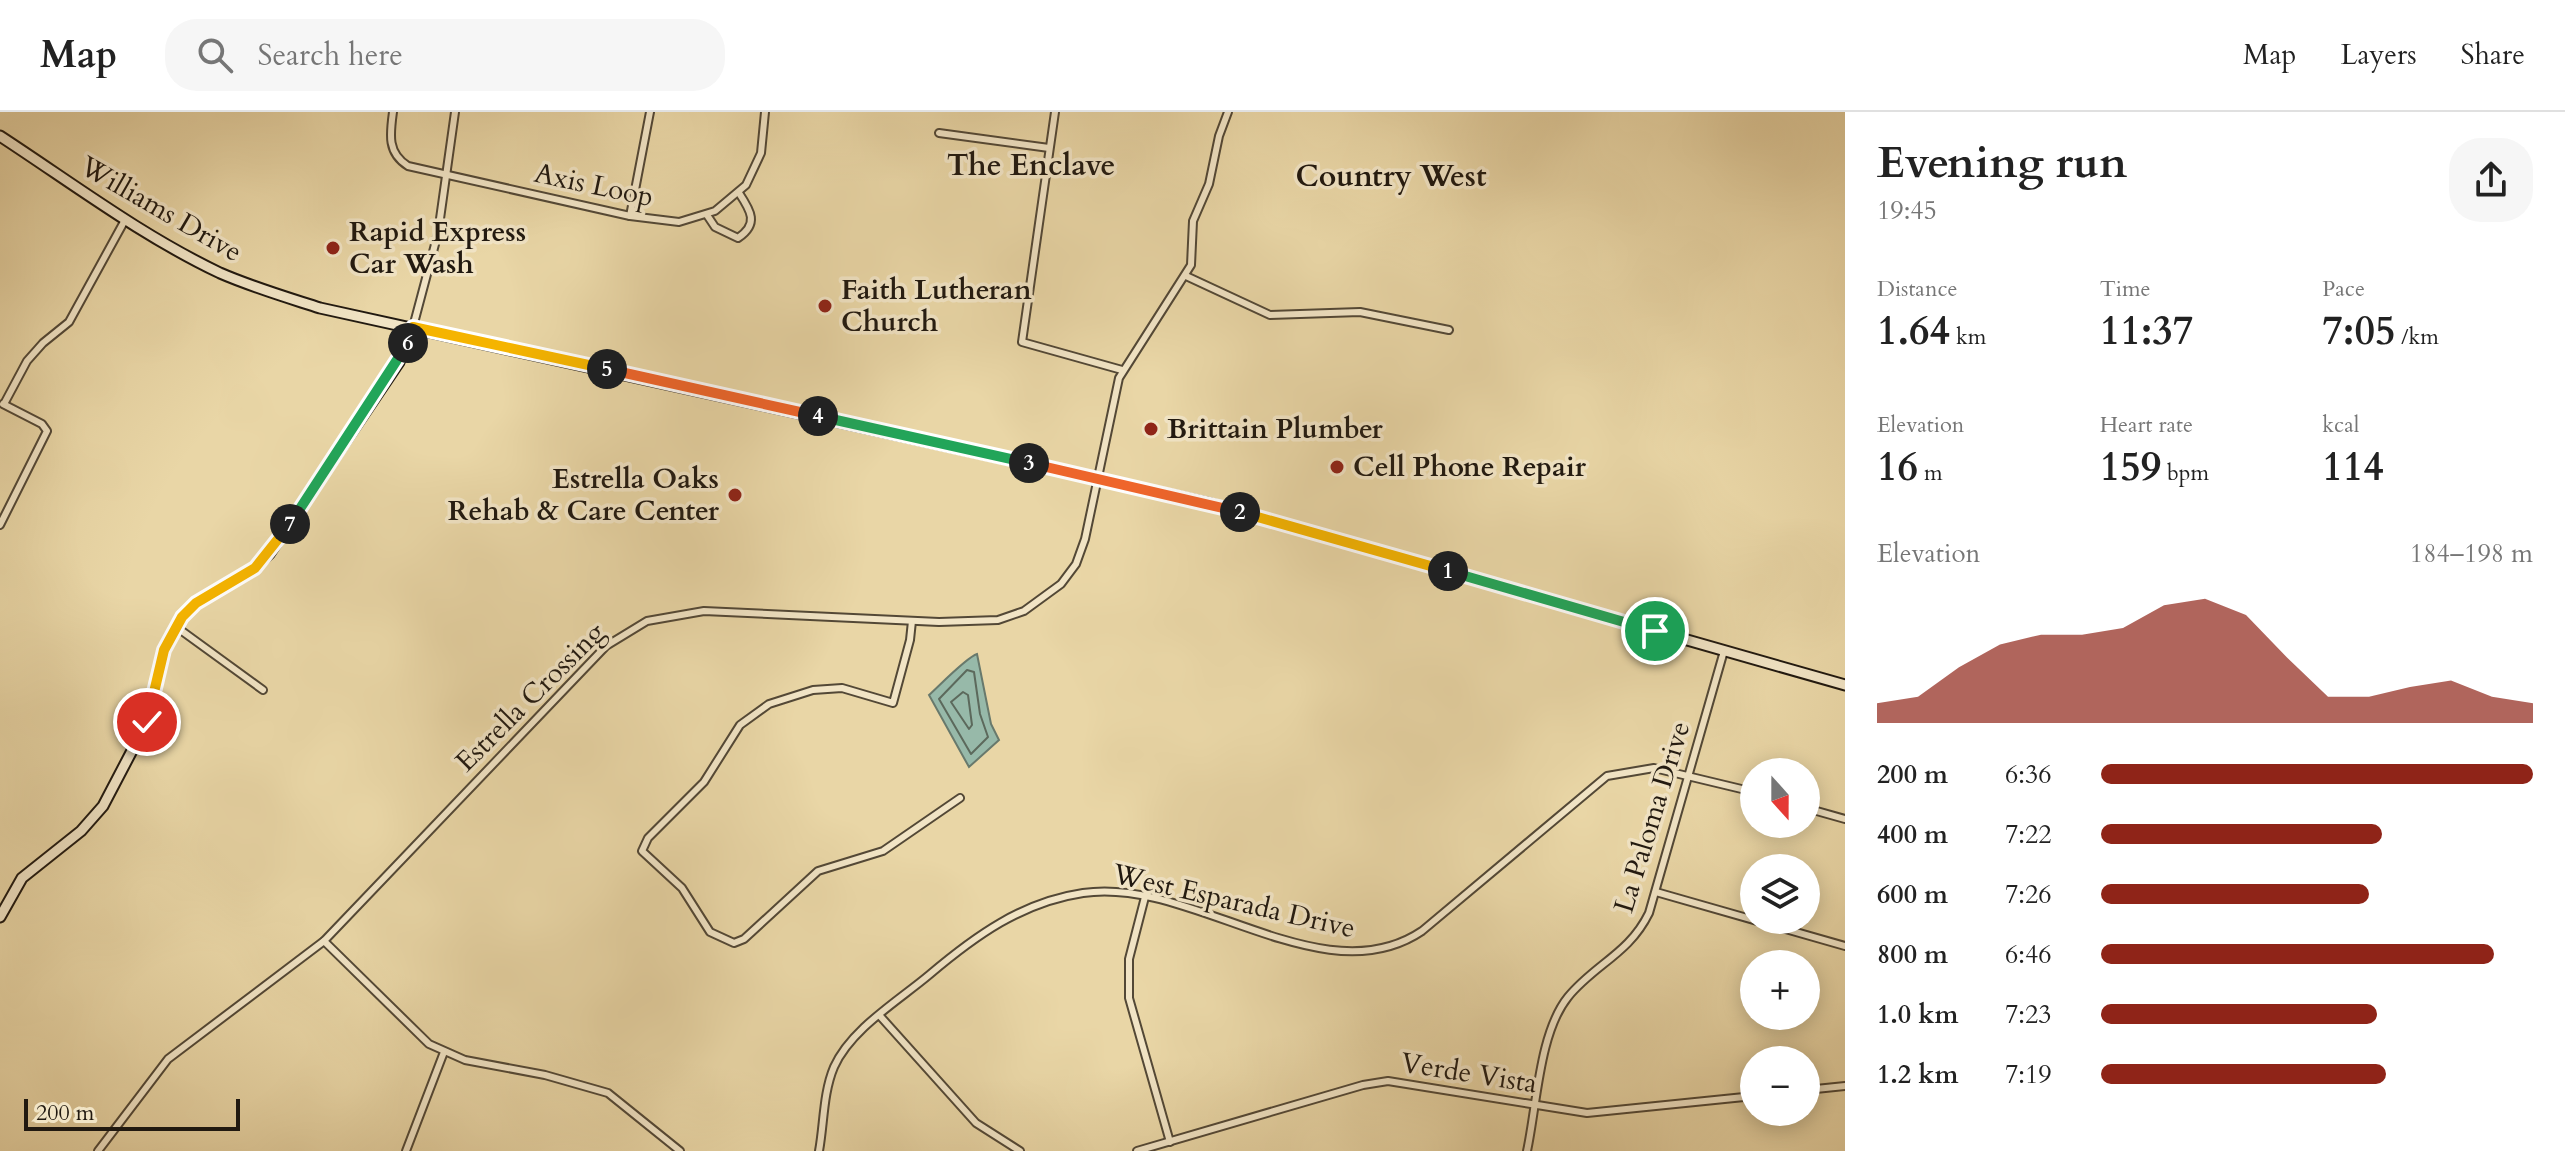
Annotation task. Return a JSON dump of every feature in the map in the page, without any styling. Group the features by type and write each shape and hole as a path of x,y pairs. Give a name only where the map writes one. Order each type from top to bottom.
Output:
{"main road":[{"name":"Williams Drive","path":"0,136 125,220 220,272 320,308 1097,478 1297,527 1845,685"},
{"path":"0,917 22,878 81,831 103,806 147,722 164,650 175,626 196,603 248,573 269,554 399,362 413,327"}],"street":[{"name":"Axis Loop","path":"393,112 390,140 397,158 408,166 670,223 707,215 739,193 759,162 765,112"},
{"path":"413,327 438,233 455,112"},
{"path":"630,216 650,112"},
{"path":"1055,112 1022,342 1122,370 1186,276 1193,249 1193,221 1209,184 1216,145 1228,112"},
{"path":"939,133 1049,148"},
{"path":"707,215 725,234 738,238 748,231 752,221 751,210 739,193"},
{"path":"0,525 46,439 47,431 42,424 2,403 27,361 69,322 125,220"},
{"path":"1186,276 1270,315 1360,312 1449,330"},
{"name":"Estrella Crossing","path":"98,1151 143,1091 185,1043 324,941 586,667 625,632 670,614 704,611 976,623 998,620 1024,611 1048,596 1076,564 1122,370"},
{"path":"912,621 893,703 842,688 813,690 769,704 740,725 704,782 648,838 642,851 657,869 682,888 710,932 734,943 744,939 818,871 883,851 960,798"},
{"path":"175,626 263,690"},
{"name":"La Paloma Drive","path":"1527,1151 1549,1033 1560,1009 1575,989 1638,935 1656,892 1724,651"},
{"name":"West Esparada Drive","path":"819,1151 835,1067 846,1048 961,948 1009,916 1079,893 1111,891 1145,897 1332,951 1352,954 1388,948 1422,931 1602,779 1645,767 1689,774 1740,788"},
{"path":"1820,812 1845,819"},
{"path":"1656,892 1845,946"},
{"path":"1145,897 1129,959 1129,998 1170,1142"},
{"path":"324,941 412,1029 444,1052 609,1093 680,1151"},
{"path":"880,1016 976,1123 1020,1151"},
{"path":"406,1151 444,1052"},
{"name":"Verde Vista","path":"1137,1151 1363,1085 1388,1081 1413,1082 1537,1106 1606,1112 1740,1098"},
{"path":"1820,1089 1845,1086"}],"water":[{"path":"977,654 991,724 999,740 969,767 929,695"}],"place":[{"name":"Rapid Express Car Wash","path":"333,248"},
{"name":"Faith Lutheran Church","path":"825,306"},
{"name":"Brittain Plumber","path":"1151,429"},
{"name":"Cell Phone Repair","path":"1337,467"},
{"name":"Estrella Oaks Rehab & Care Center","path":"735,495"}],"district":[{"name":"The Enclave","path":"1031,165"},
{"name":"Country West","path":"1391,176"}],"route":[{"path":"147,722 171,632 196,603 248,573 269,554 399,362 413,327 1207,503 1655,631"}]}
